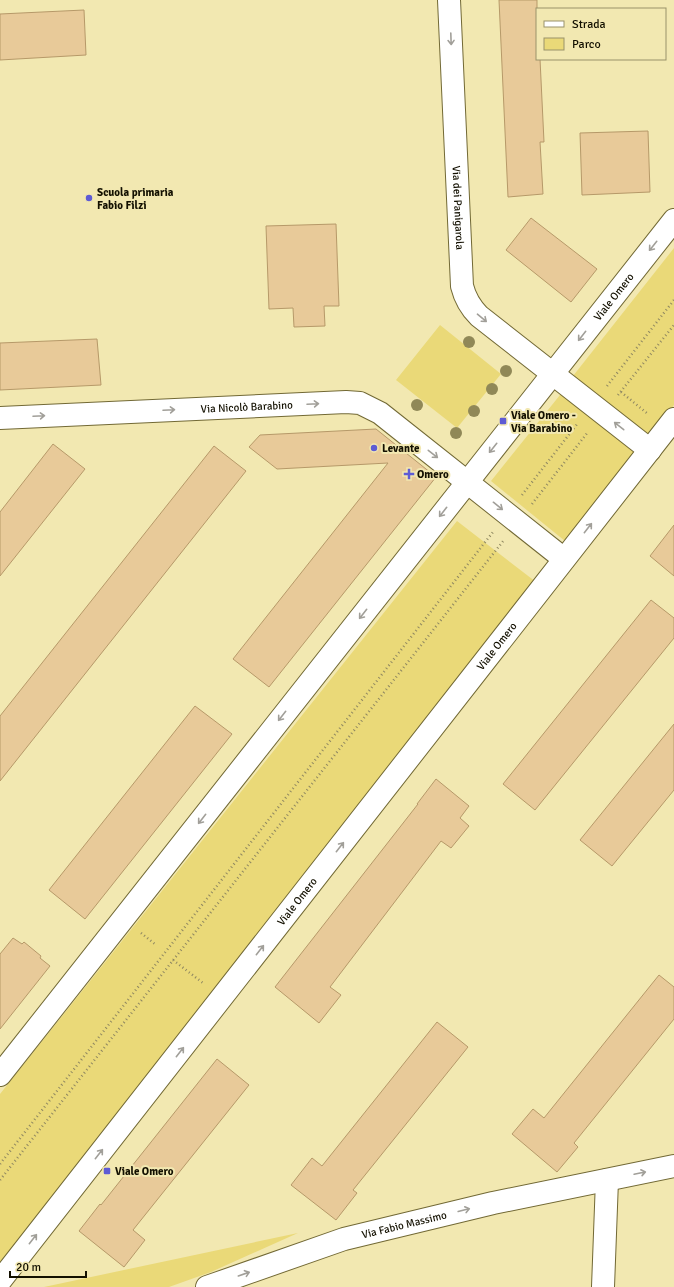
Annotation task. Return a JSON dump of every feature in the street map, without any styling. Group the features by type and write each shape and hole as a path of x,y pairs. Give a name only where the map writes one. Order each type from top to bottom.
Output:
{"street":[{"name":"Via dei Panigarola","path":"449,0 462,286 466,299 472,309 479,316 552,374"},
{"name":"Viale Omero","path":"0,1075 674,220"},
{"path":"552,374 650,450"},
{"name":"Via Nicolò Barabino","path":"0,418 338,402 360,403 380,413 467,481"},
{"name":"Viale Omero","path":"0,1281 650,450 664,419"},
{"path":"467,481 564,559"},
{"name":"Via Fabio Massimo","path":"207,1287 344,1239 493,1202 674,1166"},
{"path":"603,1287 607,1180"}],"path":[{"path":"606,388 674,300"},
{"path":"616,397 674,325"},
{"path":"620,392 664,419"},
{"path":"520,498 583,417"},
{"path":"529,508 593,427"},
{"path":"0,1164 494,530"},
{"path":"0,1180 505,539"},
{"path":"138,930 156,945"},
{"path":"173,960 205,986"}],"green space":[{"path":"674,248 674,405 649,437 573,376"},
{"path":"440,325 501,374 457,428 396,380"},
{"path":"564,390 638,449 565,541 491,481"},
{"path":"457,521 536,582 0,1264 0,1094"},
{"path":"298,1233 211,1272 169,1287 44,1287"}],"building":[{"path":"499,0 537,0 536,60 540,60 544,142 540,142 543,194 508,197"},
{"path":"84,10 86,55 0,60 0,14"},
{"path":"648,131 650,192 582,195 580,133"},
{"path":"531,218 597,269 571,302 506,250"},
{"path":"336,224 339,306 324,306 325,326 294,327 293,308 269,309 266,226"},
{"path":"97,339 101,385 0,390 0,343"},
{"path":"376,429 436,477 269,687 233,659 388,463 277,469 249,447 260,435"},
{"path":"53,444 85,469 0,576 0,512"},
{"path":"214,446 246,471 0,781 0,716"},
{"path":"674,525 674,576 650,556"},
{"path":"651,600 674,618 674,638 535,810 503,784"},
{"path":"195,706 232,734 85,919 49,890"},
{"path":"674,724 674,790 612,866 580,840"},
{"path":"436,779 469,806 460,818 469,826 451,848 441,841 330,987 341,995 319,1023 275,987"},
{"path":"13,938 22,944 24,942 41,956 40,958 50,966 0,1029 0,954"},
{"path":"659,975 674,987 674,1019 574,1143 578,1147 557,1172 512,1134 533,1109 544,1118"},
{"path":"437,1022 468,1047 353,1190 357,1193 336,1220 291,1185 312,1158 322,1166"},
{"path":"217,1059 249,1085 133,1230 145,1240 124,1267 79,1231"}],"place":[{"name":"Scuola primaria Fabio Filzi","path":"89,198"},
{"name":"Viale Omero - Via Barabino","path":"503,421"},
{"name":"Levante","path":"374,448"},
{"name":"Omero","path":"409,474"},
{"name":"Viale Omero","path":"107,1171"}]}
